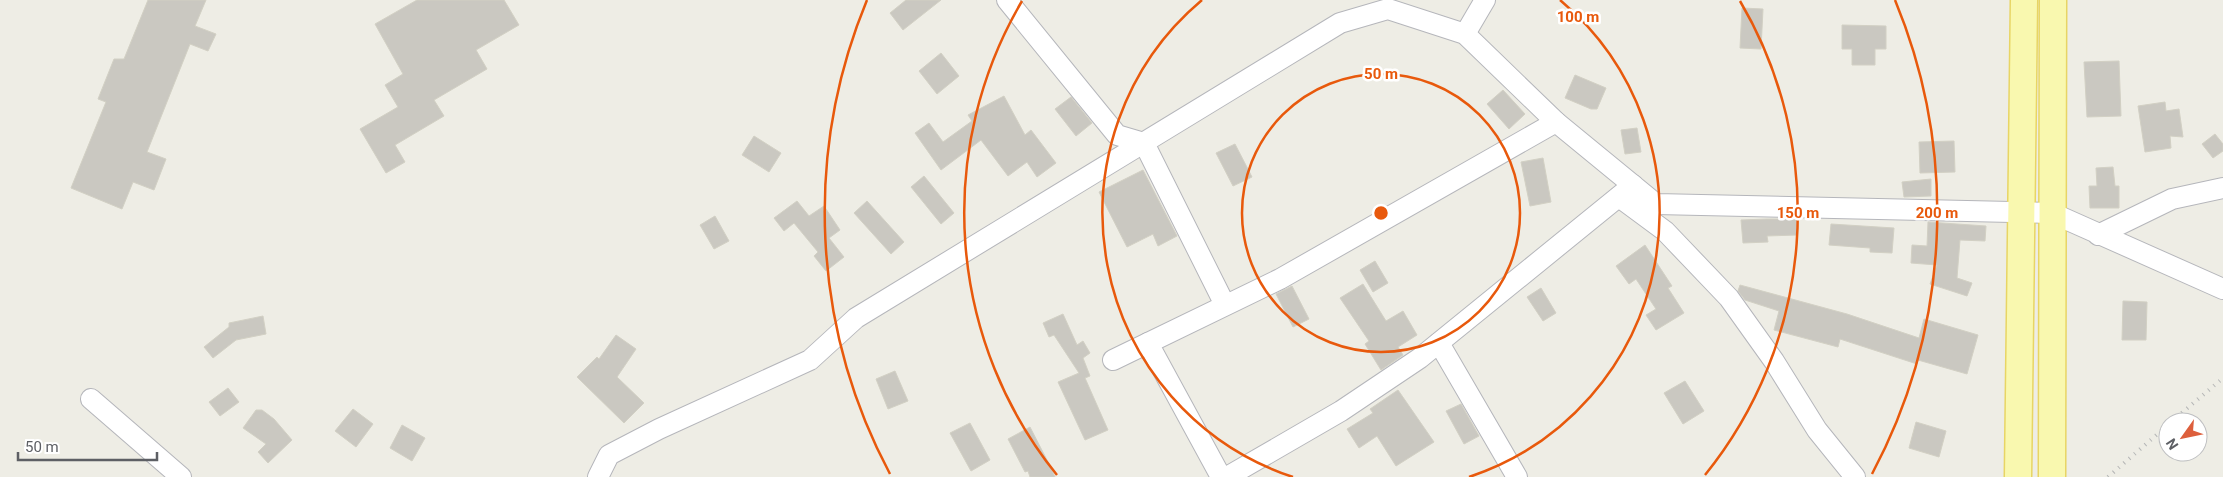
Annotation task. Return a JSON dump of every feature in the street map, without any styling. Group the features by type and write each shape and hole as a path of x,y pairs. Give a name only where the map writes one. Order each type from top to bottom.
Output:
{"main road":[{"path":"2018,477 2024,0"},
{"path":"2052,477 2053,0"}],"street":[{"path":"1007,0 1117,135 1144,143 1225,305"},
{"path":"1465,34 1485,0"},
{"path":"598,477 609,455 810,360 856,318 1340,23 1388,9 1465,34 1626,191 1729,298 1774,361 1817,430 1855,477"},
{"path":"1113,360 1280,279 1556,122"},
{"path":"2098,235 2172,199 2223,188"},
{"path":"1626,191 1656,204 2052,213 2098,235 2223,288"},
{"path":"1227,477 1341,411 1420,358 1626,191"},
{"path":"1148,343 1222,477"},
{"path":"1439,343 1516,477"},
{"path":"91,399 181,477"}],"building":[{"path":"148,0 206,0 195,26 216,34 208,51 190,44 147,152 166,159 154,190 133,182 122,209 71,188 106,102 98,99 114,59 124,59"},
{"path":"417,0 504,0 519,25 476,50 487,69 434,100 444,116 395,145 405,162 386,173 360,129 398,107 385,85 403,74 375,24"},
{"path":"906,0 941,0 903,30 890,13"},
{"path":"1742,8 1763,9 1761,49 1740,48"},
{"path":"1842,25 1886,26 1886,49 1875,49 1875,65 1852,65 1852,49 1842,49"},
{"path":"941,53 959,76 937,94 919,71"},
{"path":"2119,61 2121,116 2087,117 2084,62"},
{"path":"1575,75 1606,88 1597,109 1591,109 1565,98"},
{"path":"1503,90 1525,114 1509,129 1487,104"},
{"path":"1004,96 1025,135 1031,130 1056,163 1037,177 1027,162 1008,176 981,140 941,170 915,133 929,123 943,142 972,121 968,115"},
{"path":"1071,97 1092,123 1076,136 1055,109"},
{"path":"2165,102 2166,111 2179,109 2183,137 2170,136 2171,148 2145,152 2138,106"},
{"path":"1637,128 1641,152 1625,154 1621,130"},
{"path":"2215,134 2223,144 2223,151 2213,158 2202,144"},
{"path":"754,136 781,153 769,172 742,155"},
{"path":"1954,141 1955,172 1920,173 1919,142"},
{"path":"1235,144 1252,177 1233,186 1216,153"},
{"path":"1543,158 1551,202 1530,206 1521,162"},
{"path":"2113,167 2115,186 2119,186 2119,208 2090,208 2089,186 2097,186 2096,168"},
{"path":"1143,170 1177,236 1158,246 1153,234 1127,247 1099,192"},
{"path":"924,176 954,213 941,224 911,187"},
{"path":"1931,179 1931,196 1904,197 1902,182"},
{"path":"797,201 809,216 824,206 840,230 829,238 844,257 826,271 814,256 818,252 794,223 784,231 774,218"},
{"path":"867,201 904,242 891,254 854,213"},
{"path":"715,216 729,241 714,249 700,225"},
{"path":"1796,219 1797,235 1767,236 1768,242 1743,243 1741,220"},
{"path":"1928,222 1986,226 1985,241 1960,240 1957,278 1972,283 1967,296 1930,284 1937,265 1911,263 1912,245 1927,246"},
{"path":"1831,224 1894,228 1892,253 1870,252 1870,248 1829,245"},
{"path":"1645,245 1672,286 1668,288 1684,313 1656,330 1646,315 1656,309 1636,279 1629,284 1616,266"},
{"path":"1375,261 1388,283 1373,292 1360,270"},
{"path":"1363,284 1386,321 1403,311 1417,335 1398,347 1403,355 1381,370 1365,344 1369,341 1340,298"},
{"path":"1740,285 1847,314 1919,338 1924,319 1978,335 1967,374 1918,360 1917,364 1840,339 1838,347 1774,330 1779,311 1745,300 1738,291"},
{"path":"1292,286 1309,319 1293,327 1276,294"},
{"path":"1541,288 1556,313 1543,321 1527,297"},
{"path":"2123,301 2147,302 2146,340 2122,340"},
{"path":"1063,314 1077,345 1083,341 1090,353 1083,358 1090,376 1085,378 1108,430 1085,440 1058,382 1079,373 1054,335 1049,337 1043,323"},
{"path":"263,316 266,334 236,340 213,358 204,347 229,327 229,323"},
{"path":"616,335 636,349 617,377 644,403 624,423 577,377 597,357 599,359"},
{"path":"895,371 908,401 888,409 876,379"},
{"path":"1685,381 1704,411 1683,424 1664,393"},
{"path":"228,388 239,402 220,416 209,402"},
{"path":"1398,390 1434,442 1396,466 1377,436 1359,448 1347,429 1373,413 1370,409"},
{"path":"1461,404 1479,436 1464,444 1446,411"},
{"path":"353,409 373,424 356,447 335,431"},
{"path":"256,410 262,410 274,419 292,440 268,463 258,452 266,444 243,428"},
{"path":"1916,422 1946,431 1939,457 1909,448"},
{"path":"970,423 990,460 971,471 950,433"},
{"path":"402,425 425,438 412,461 390,448"},
{"path":"1030,427 1055,477 1030,477 1028,471 1025,472 1008,439"}],"railway":[{"path":"2183,412 2223,378"},
{"path":"2108,477 2158,434"}]}
